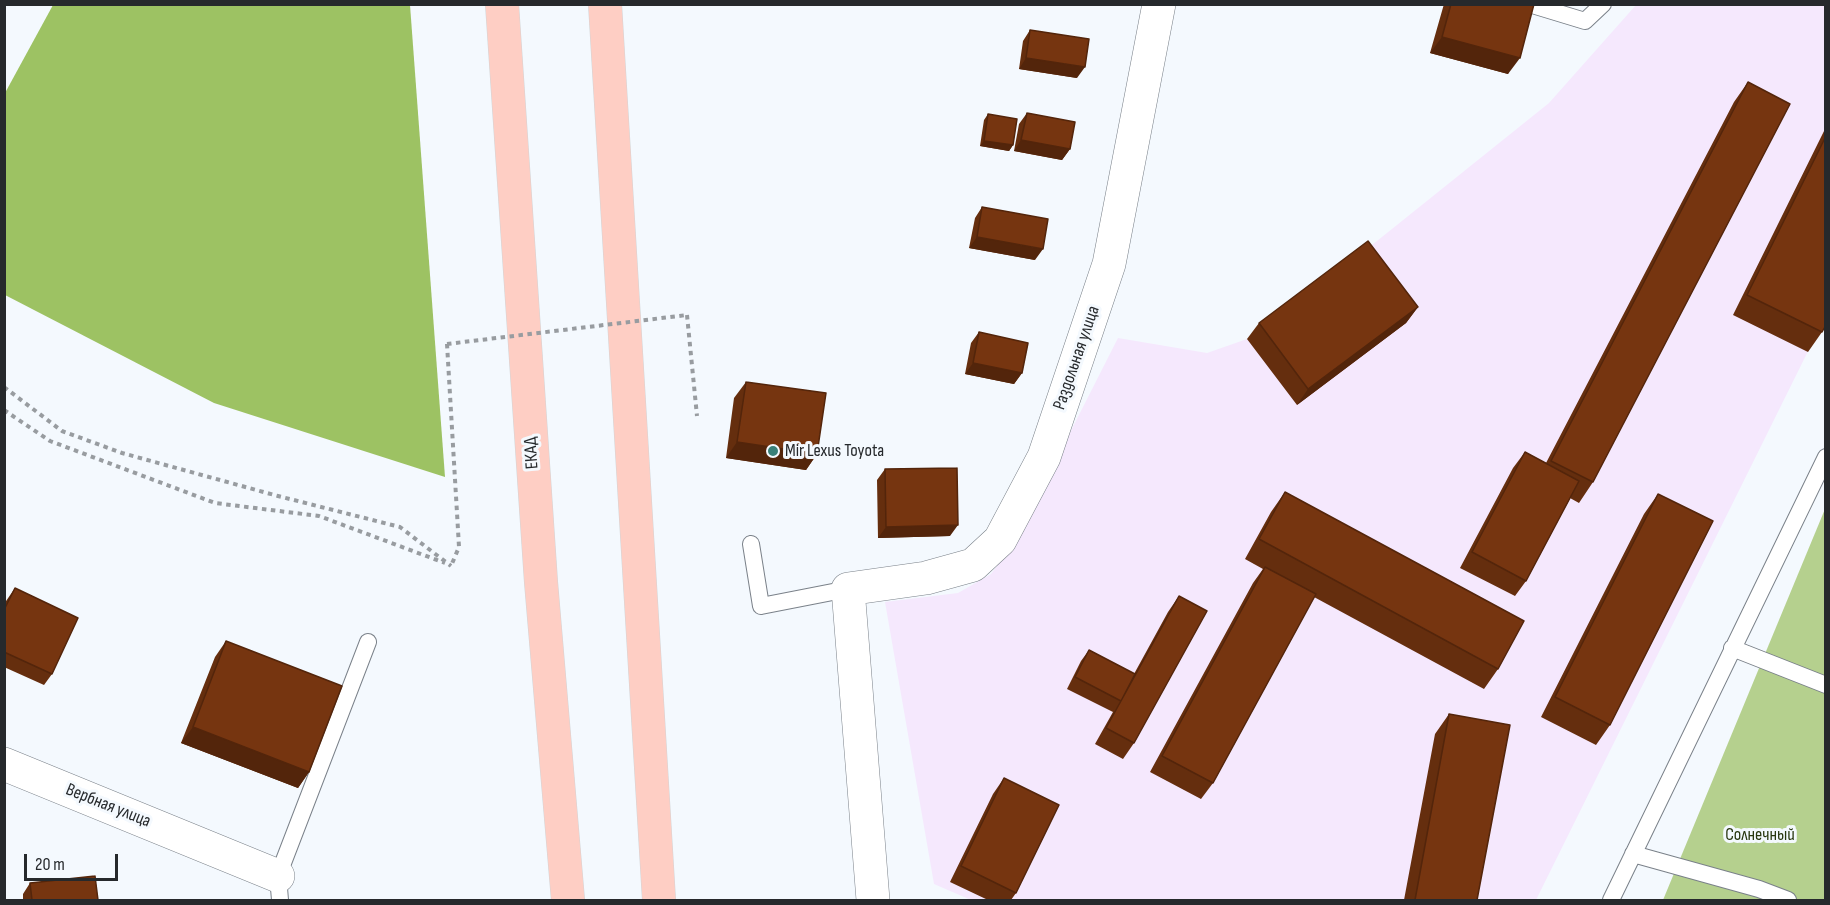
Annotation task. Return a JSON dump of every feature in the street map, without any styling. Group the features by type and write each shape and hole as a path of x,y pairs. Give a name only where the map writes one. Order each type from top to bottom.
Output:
{"highway":[{"name":"ЕКАД","path":"502,4 541,582 568,900"},
{"path":"605,4 659,900"}],"street":[{"name":"Раздольная улица","path":"848,589 926,578 973,565 1000,540 1006,529 1044,457 1109,264 1159,4"},
{"path":"848,589 873,900"},
{"name":"Вербная улица","path":"4,764 279,888"}],"lane":[{"path":"1529,4 1585,21 1603,4"},
{"path":"1611,900 1825,458"},
{"path":"751,544 761,606 848,589"},
{"path":"279,888 368,642"},
{"path":"1732,648 1826,685"},
{"path":"1633,854 1760,889 1788,900"}],"path":[{"path":"451,566 459,546 447,344 687,315 698,416"},
{"path":"4,387 62,431 133,456 400,527 451,566"},
{"path":"4,410 50,441 215,502 319,516 451,566"}],"shaded area":[{"path":"1636,5 1825,5 1825,317 1536,900 971,900 934,884 885,602 958,593 991,574 1015,541 1118,338 1207,353 1247,339 1377,241 1549,103"}],"green space":[{"path":"53,5 410,5 445,477 214,403 5,295 5,93"},
{"name":"Солнечный","path":"1825,509 1825,900 1663,900"}],"building":[{"path":"1451,4 1534,4 1520,58 1442,37"},
{"path":"1030,30 1089,39 1085,67 1026,58"},
{"path":"1748,82 1790,104 1593,482 1551,461"},
{"path":"1027,113 1075,122 1070,149 1021,140"},
{"path":"988,114 1017,119 1013,145 984,141"},
{"path":"1826,136 1826,325 1822,332 1747,295"},
{"path":"982,207 1048,219 1043,249 977,237"},
{"path":"1368,241 1418,307 1308,389 1259,323"},
{"path":"979,332 1028,343 1022,373 973,363"},
{"path":"746,382 826,393 817,454 737,442"},
{"path":"1525,452 1579,481 1526,581 1472,552"},
{"path":"957,468 958,525 886,527 885,469"},
{"path":"1285,492 1524,621 1498,669 1259,539"},
{"path":"1658,494 1713,521 1610,725 1555,697"},
{"path":"1265,567 1316,594 1213,783 1162,756"},
{"path":"15,588 78,618 52,674 4,652 4,610"},
{"path":"1179,596 1207,611 1134,743 1106,728"},
{"path":"226,641 342,686 309,772 193,727"},
{"path":"1089,650 1135,674 1121,701 1075,677"},
{"path":"1449,714 1510,725 1477,900 1415,900"},
{"path":"1004,778 1059,805 1016,893 961,866"},
{"path":"95,876 98,900 32,900 30,883"}],"place":[{"name":"Mir Lexus Toyota","path":"773,451"}]}
